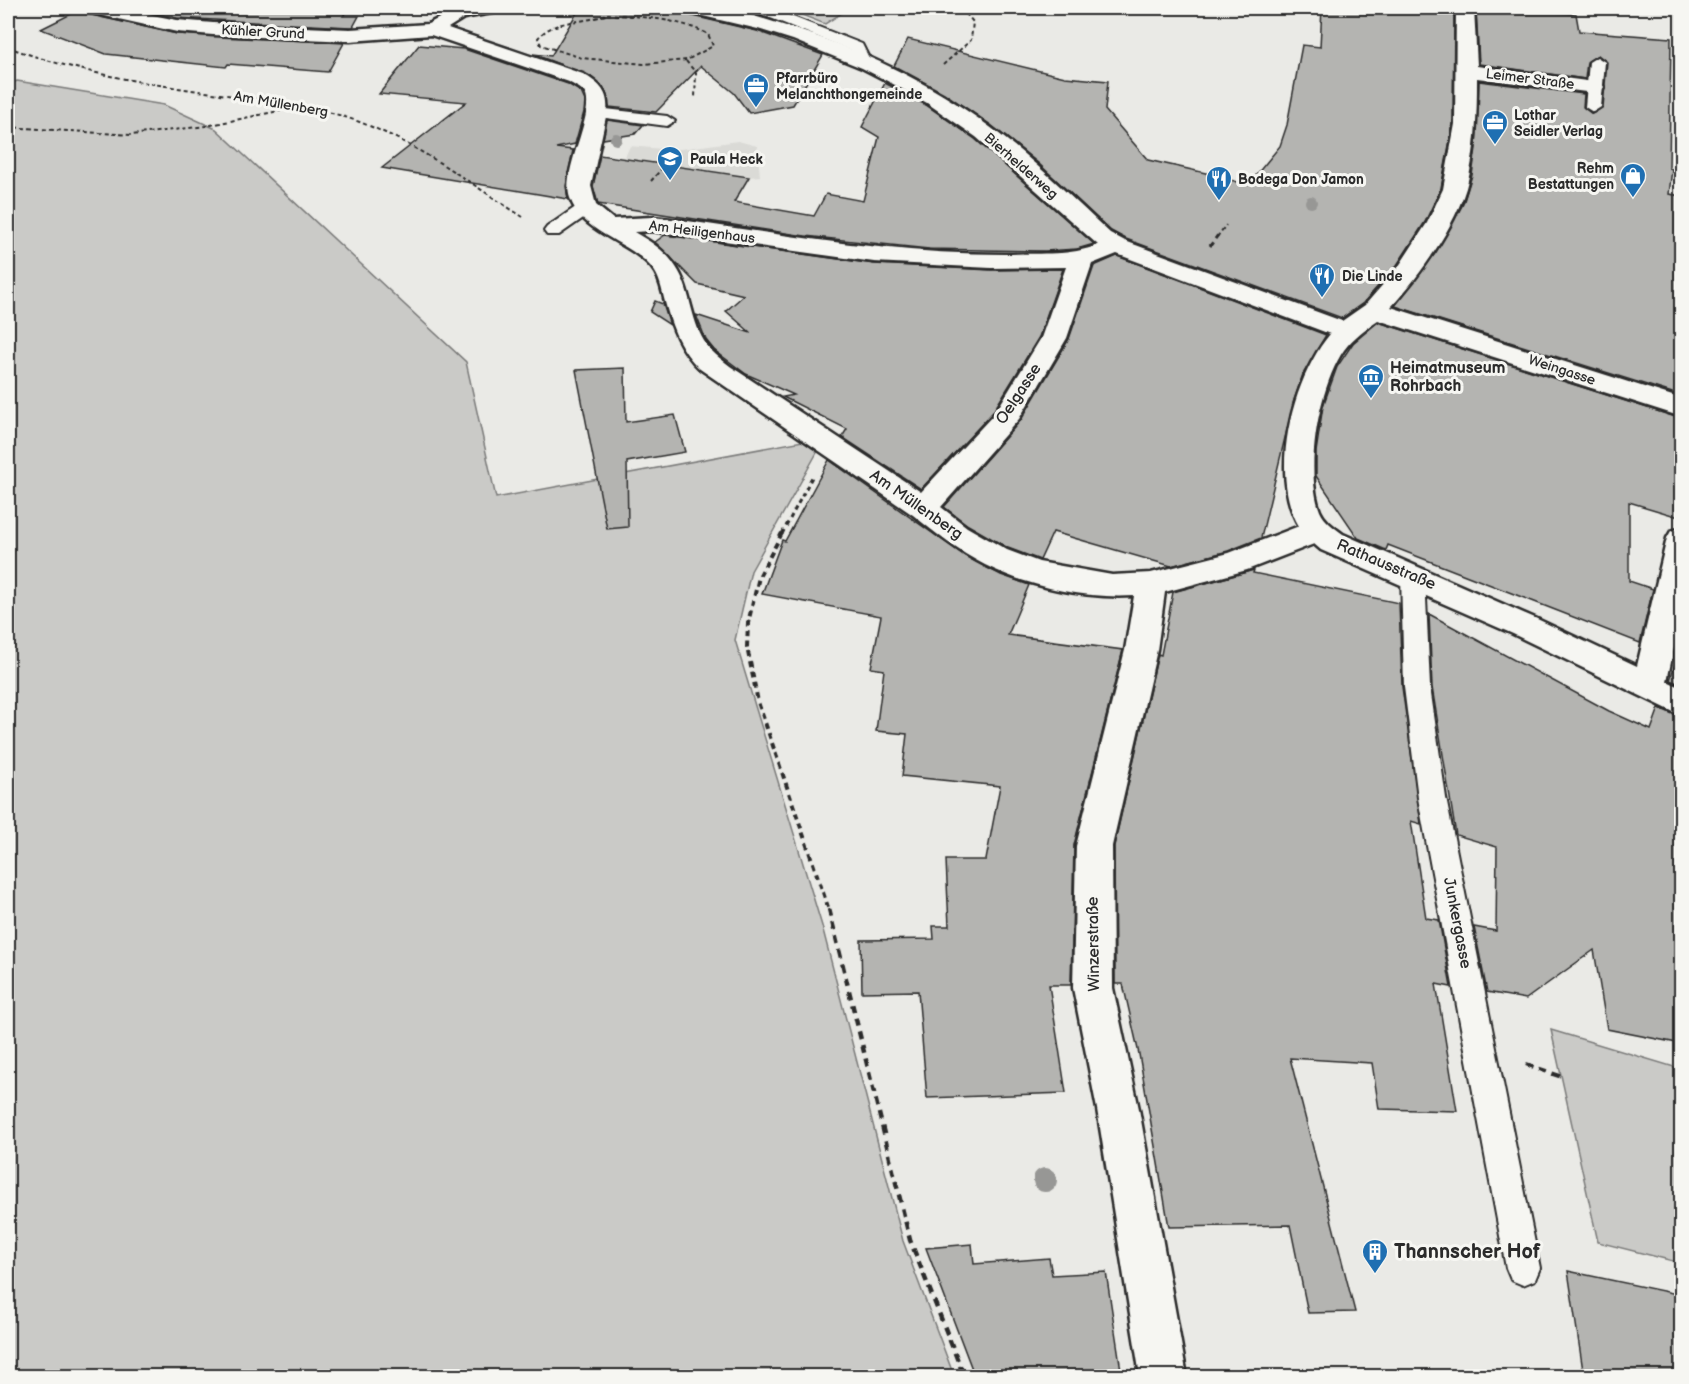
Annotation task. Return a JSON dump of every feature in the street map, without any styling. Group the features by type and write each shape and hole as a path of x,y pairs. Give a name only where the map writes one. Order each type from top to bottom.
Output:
{"street":[{"name":"Kühler Grund","path":"94,8 177,26 213,29 351,35 433,29"},
{"path":"433,29 460,10 491,8"},
{"name":"Bierhelderweg","path":"693,8 793,32 863,62 964,118 991,138 1102,238 1117,246 1346,331"},
{"name":"Leimer Straße","path":"1374,310 1422,252 1454,192 1466,130 1465,8"},
{"path":"433,29 576,78 595,92 597,113 587,144 578,186 586,208 609,226"},
{"name":"Leimer Straße","path":"1467,71 1593,97"},
{"name":"Am Heiligenhaus","path":"609,226 652,224 874,255 991,261 1081,260 1117,246"},
{"name":"Am Müllenberg","path":"609,226 646,248 664,266 671,279 688,340 704,360 923,508 956,534 996,558 1035,572 1075,581 1112,586 1151,584 1236,562 1317,531"},
{"name":"Oelgasse","path":"923,508 1005,419 1054,338 1081,260"},
{"name":"Rathausstraße","path":"1374,310 1346,331 1323,362 1306,402 1300,446 1302,503 1307,519 1317,531 1332,542 1524,626 1682,703"},
{"name":"Weingasse","path":"1374,310 1682,408"},
{"path":"1649,686 1682,538"},
{"name":"Winzerstraße","path":"1151,584 1141,650 1094,846 1093,988 1118,1109 1164,1377"}],"lane":[{"path":"758,8 857,47 863,62"},
{"path":"1593,97 1597,62"},
{"path":"597,113 667,120"},
{"path":"553,231 586,208"},
{"name":"Junkergasse","path":"1413,576 1417,687 1432,798 1523,1268"}],"path":[{"path":"911,87 930,76 971,40 973,22 961,8"},
{"path":"586,20 593,20 607,14 668,18"},
{"path":"573,57 644,64 685,60 712,46 708,34 691,24 675,20"},
{"name":"Am Müllenberg","path":"8,48 73,69 300,106 344,116 381,130 427,154 523,217"},
{"path":"685,60 696,73 695,98"},
{"path":"8,127 131,135 206,126 300,106"},
{"path":"651,181 680,148"},
{"path":"829,445 759,577 748,623 747,647 758,702 831,915 910,1240 964,1377"}],"shaded area":[{"path":"784,8 834,8 845,11 825,24"},
{"path":"17,81 164,105 216,129 466,362 496,498 808,440 819,449 751,571 735,640 822,926 903,1241 954,1376 8,1376 8,85"},
{"name":"Paula Heck","path":"738,141 757,146 760,176 749,177 742,189 735,189 715,223 610,205 595,193 592,155 625,157 630,146 673,150"},
{"path":"1551,1030 1681,1069 1681,1263 1598,1242"}],"building":[{"path":"83,8 87,14 177,34 344,43 328,72 228,64 226,67 106,54 41,29"},
{"path":"127,8 349,8 343,16 359,16 353,27 350,27 177,18"},
{"path":"583,8 683,10 685,14 757,31 823,55 793,105 749,113 734,93 701,66 656,112 609,107 604,88 590,76 533,54 551,56 578,11"},
{"path":"1322,8 1408,8 1454,13 1453,124 1441,188 1425,222 1397,265 1363,303 1342,318 1126,239 1111,231 1038,163 991,125 944,93 894,66 908,39 1065,77 1108,81 1105,110 1148,160 1248,185 1280,146 1287,125 1302,45 1320,47"},
{"path":"1476,8 1541,8 1542,11 1576,14 1579,31 1671,38 1669,168 1672,169 1669,194 1682,196 1682,396 1395,306 1436,252 1463,204 1472,175 1476,148 1479,81 1584,94 1583,107 1592,114 1603,107 1607,62 1598,55 1587,62 1585,79 1479,64"},
{"path":"419,45 464,49 568,84 581,92 585,101 584,112 575,144 556,148 573,150 566,186 568,199 382,168 466,102 379,94"},
{"path":"885,83 926,105 975,139 1094,244 1077,249 1045,251 929,249 805,236 598,204 593,186 600,155 749,177 734,202 814,216 826,194 863,201 879,137 862,127"},
{"path":"607,120 643,125 635,134 603,139"},
{"path":"665,235 874,264 991,270 1063,269 1039,337 993,412 921,489 842,437 847,429 783,397 794,395 746,374 714,350 706,340 696,315 751,333 726,311 744,295 697,284 655,242"},
{"path":"1117,256 1326,335 1303,374 1294,400 1261,538 1228,551 1171,566 1053,532 1040,560 1008,548 968,525 944,507 1021,420 1069,339 1094,266"},
{"path":"655,301 663,304 670,325 650,312"},
{"path":"1378,322 1682,419 1682,518 1629,502 1629,581 1653,589 1640,643 1388,545 1386,550 1358,538 1316,476 1316,452 1323,406 1337,367 1353,343"},
{"path":"625,368 626,422 675,415 685,452 627,462 628,527 607,529 576,370"},
{"path":"829,460 965,556 1001,575 1029,585 1008,635 1123,650 1074,845 1071,985 1049,985 1066,1093 927,1098 918,991 862,992 861,940 934,939 933,926 949,926 946,860 986,860 1000,786 902,776 907,734 876,731 884,670 871,668 881,616 762,594 782,540 785,541"},
{"path":"1254,570 1253,573 1399,603 1402,687 1421,824 1411,821 1426,918 1439,920 1451,987 1436,984 1457,1111 1379,1109 1372,1063 1290,1058 1355,1312 1308,1313 1290,1225 1169,1227 1139,1054 1123,984 1115,984 1114,846 1158,654 1161,655 1173,592"},
{"path":"1429,614 1609,711 1651,730 1659,708 1682,718 1682,1044 1607,1029 1594,950 1526,999 1487,992 1474,927 1496,931 1497,847 1456,835 1432,687"},
{"path":"1676,661 1682,662 1682,685 1670,680"},
{"path":"972,1244 974,1264 1049,1258 1052,1275 1106,1272 1122,1377 975,1377 926,1248"},
{"path":"1568,1271 1682,1295 1682,1377 1584,1377"}],"place":[{"name":"Pfarrbüro Melanchthongemeinde","path":"756,109"},
{"name":"Lothar Seidler Verlag","path":"1495,146"},
{"name":"Paula Heck","path":"670,182"},
{"name":"Rehm Bestattungen","path":"1633,199"},
{"name":"Bodega Don Jamon","path":"1219,202"},
{"name":"Die Linde","path":"1322,299"},
{"name":"Heimatmuseum Rohrbach","path":"1371,400"},
{"name":"Thannscher Hof","path":"1375,1275"}]}
